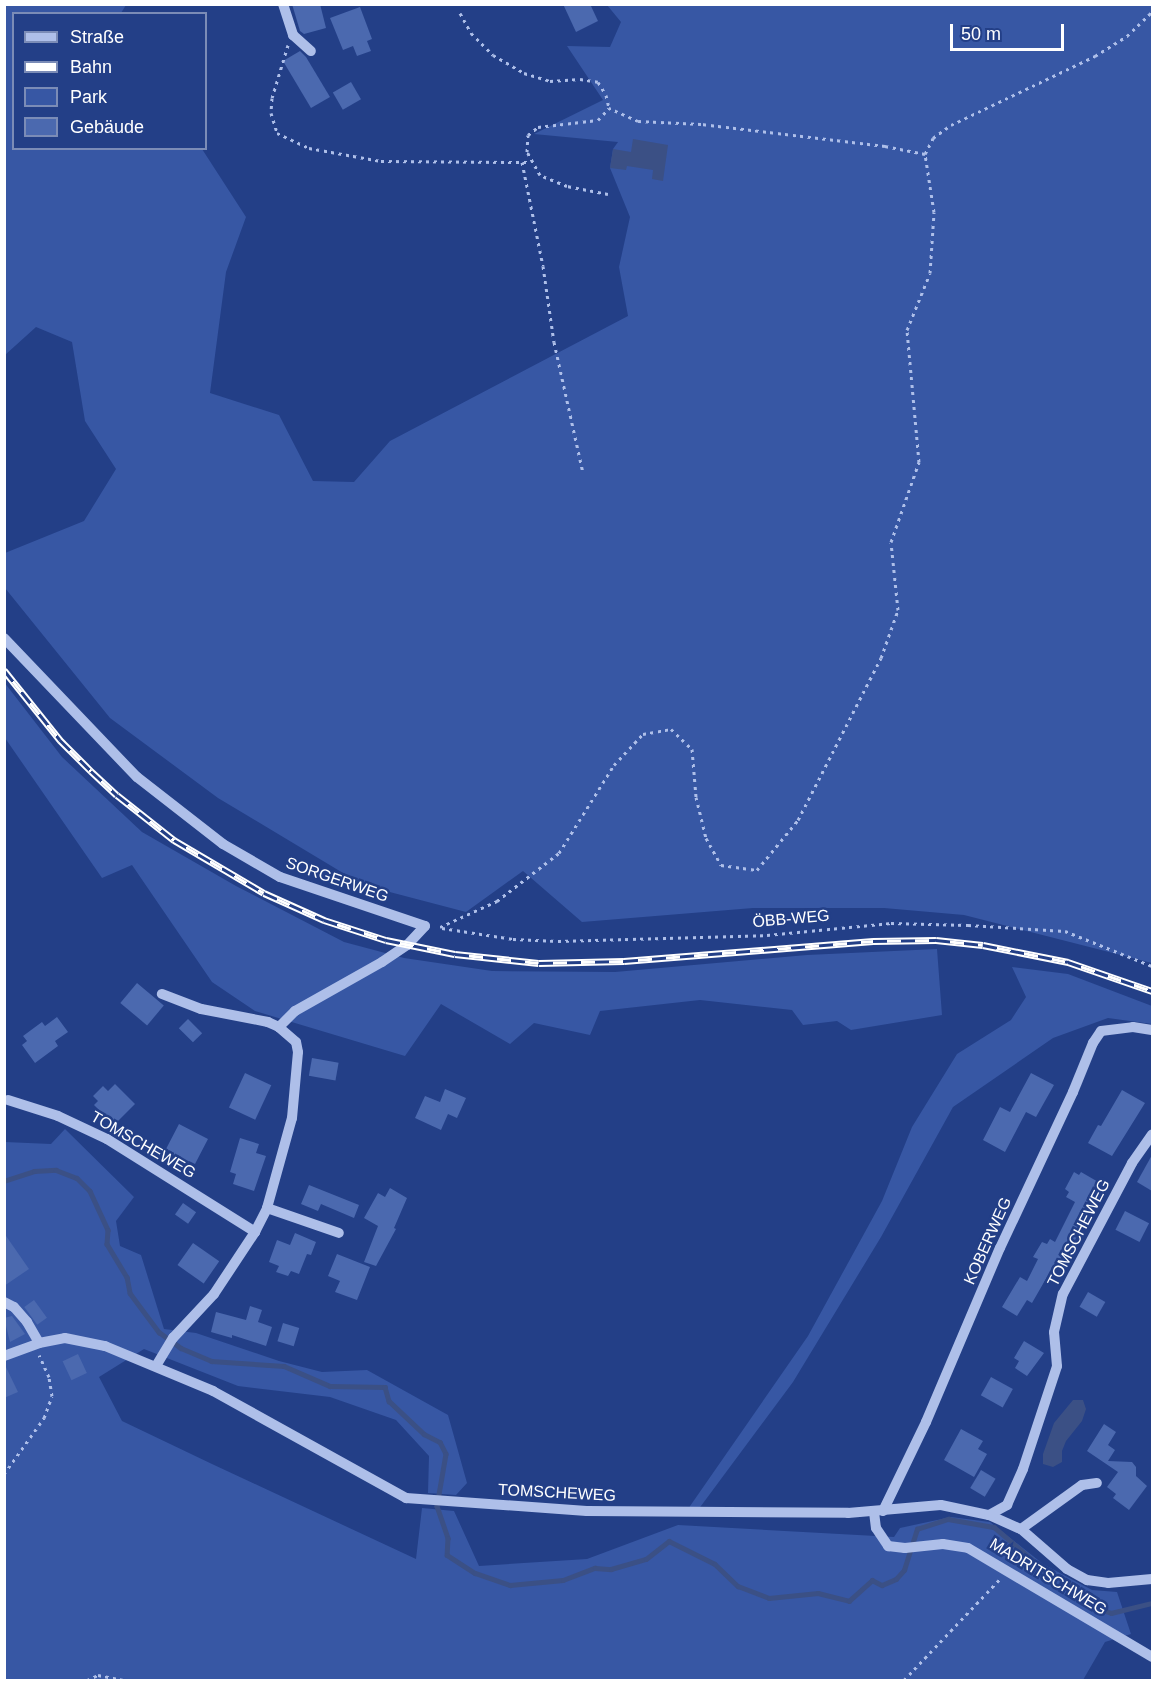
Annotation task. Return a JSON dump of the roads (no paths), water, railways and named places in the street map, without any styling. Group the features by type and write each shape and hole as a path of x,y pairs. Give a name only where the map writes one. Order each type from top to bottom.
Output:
{"street":[{"path":"283,4 293,35 310,51"},
{"name":"SORGERWEG","path":"4,638 136,777 223,844 280,877 425,926 407,945 382,962 295,1011 279,1027"},
{"path":"156,1366 173,1338 214,1294 255,1232 267,1208 292,1118 298,1052 296,1042 279,1027 184,1004 162,994"},
{"name":"KOBERWEG","path":"878,1512 926,1422 993,1263 1073,1092 1093,1043 1101,1031 1133,1027 1152,1030"},
{"name":"TOMSCHEWEG","path":"8,1100 58,1116 107,1139 255,1232"},
{"name":"TOMSCHEWEG","path":"989,1515 1008,1505 1023,1468 1057,1366 1054,1332 1063,1294 1132,1163 1152,1134"},
{"path":"267,1208 339,1233"},
{"path":"4,1302 14,1307 27,1322 36,1344"},
{"name":"TOMSCHEWEG","path":"4,1356 36,1344 65,1338 105,1346 213,1391 406,1498 587,1511 878,1512 941,1505 989,1515 1020,1529 1067,1569 1087,1580 1108,1583 1152,1579"},
{"path":"1020,1529 1082,1485 1097,1483"},
{"name":"MADRITSCHWEG","path":"878,1512 876,1528 884,1543 894,1548 943,1544 968,1548 1152,1657"}],"waterway":[{"path":"4,1181 34,1171 56,1170 77,1178 90,1191 108,1230 107,1244 127,1277 130,1293 159,1332 181,1348 211,1361 284,1366 330,1386 385,1387 389,1401 424,1434 440,1442 446,1454 437,1506 448,1538 447,1555 475,1573 510,1585 563,1580 595,1568 611,1569 646,1559 669,1541 715,1564 738,1586 769,1598 818,1593 849,1601 872,1580 882,1585 896,1579 904,1570 917,1529 948,1519 994,1527 1048,1573 1065,1580 1094,1607 1111,1613 1152,1603"}],"railway":[{"path":"4,670 60,740 117,795 174,840 264,893 324,920 386,940 455,954 539,963 624,961 873,941 936,940 983,945 1068,962 1152,991"}]}
